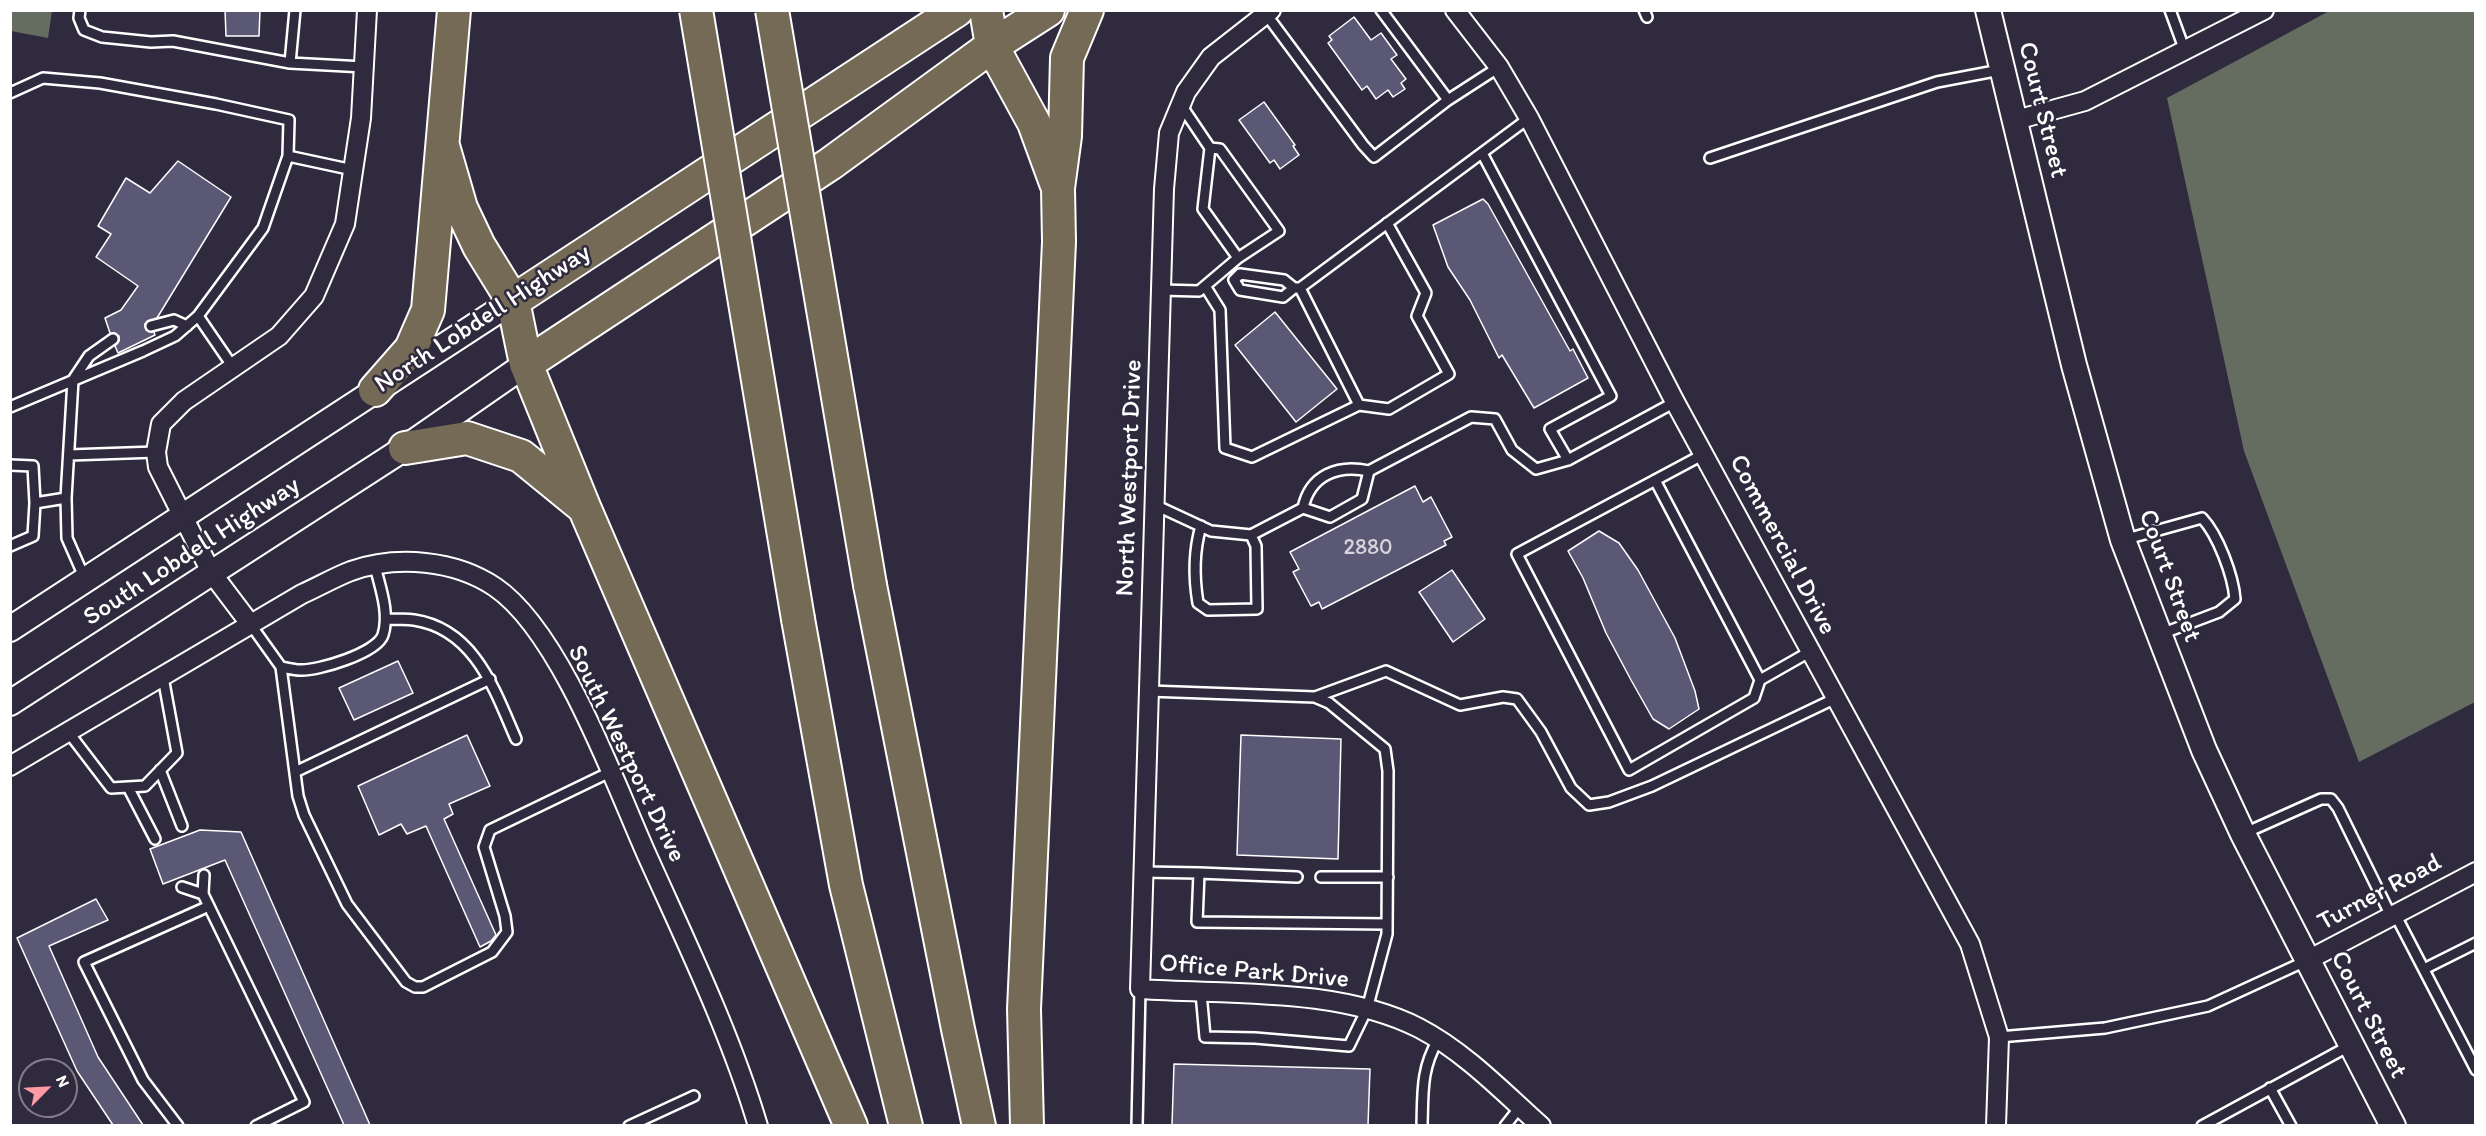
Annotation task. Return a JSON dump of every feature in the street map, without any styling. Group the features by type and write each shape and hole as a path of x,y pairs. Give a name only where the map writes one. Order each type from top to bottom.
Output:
{"highway":[{"path":"375,390 411,349 428,310 454,10"},
{"path":"696,10 798,619 846,885 906,1125"},
{"path":"772,10 870,585 955,1017 979,1125"},
{"name":"North Lobdell Highway","path":"513,301 957,10"},
{"path":"986,10 992,46 1034,123 1058,188"},
{"path":"526,364 830,164 992,46 1048,10"},
{"path":"1027,1125 1024,1009 1059,242 1058,188 1065,136 1067,58 1087,10"},
{"path":"443,146 461,208 479,246 513,301 526,364 584,507 851,1125"},
{"path":"405,448 467,438 521,456 584,507"}],"street":[{"path":"251,625 211,572 157,460 161,424 184,401 279,336 314,296 345,224 361,118 368,10"},
{"name":"Commercial Drive","path":"1455,10 1498,67 1529,118 1675,402 1970,944 1999,1037 1996,1125"},
{"name":"Court Street","path":"1988,10 2074,365 2124,540 2204,750 2243,834 2393,1125"},
{"path":"2016,120 2085,101 2264,10"},
{"name":"North Westport Drive","path":"1140,988 1161,290 1169,133 1186,92 1211,57 1268,12"},
{"name":"North Lobdell Highway","path":"10,629 513,301"},
{"name":"South Lobdell Highway","path":"10,704 405,448 526,364"},
{"name":"South Westport Drive","path":"10,766 302,594 352,571 394,562 433,563 463,572 495,587 520,608 578,698 746,1084 758,1125"},
{"name":"Turner Road","path":"2308,960 2475,872"},
{"name":"Office Park Drive","path":"1140,988 1324,999 1367,1008 1396,1018 1461,1055 1541,1125"}],"lane":[{"path":"80,10 84,30 102,37 151,42 173,41 290,63 364,67"},
{"path":"290,63 295,10"},
{"path":"1381,10 1448,100"},
{"path":"2170,10 2185,51"},
{"path":"1268,12 1363,146 1374,157 1448,100 1498,67"},
{"path":"1710,158 1937,82 2003,69"},
{"path":"10,93 43,78 100,83 289,120 288,156 263,228 198,316 175,336 10,407"},
{"path":"1181,105 1210,148 1203,209 1238,258"},
{"path":"1217,276 1234,280 1240,290 1283,297 1529,118"},
{"path":"1161,290 1198,291 1238,258 1279,231 1220,149 1210,148"},
{"path":"1482,153 1611,396 1550,429 1568,460"},
{"path":"288,156 353,170"},
{"path":"1205,286 1220,310 1225,448 1251,457 1359,405 1389,409 1449,374 1418,316 1426,293 1387,223"},
{"path":"1234,280 1240,274 1284,280 1297,288 1359,405"},
{"path":"198,316 233,367"},
{"path":"151,326 174,320 187,326"},
{"path":"85,579 67,538 66,498 73,380 89,356 113,339"},
{"path":"1303,508 1305,496 1312,484 1337,470 1356,468 1369,471 1471,417 1495,419 1512,450 1536,469 1568,460 1675,402"},
{"path":"1704,454 1517,554 1629,770 1754,698 1760,680 1811,651"},
{"path":"69,455 157,460"},
{"path":"10,465 33,466 35,503 33,536 10,546"},
{"path":"1155,505 1211,531 1251,534 1303,508 1330,517 1362,499 1369,471"},
{"path":"1655,480 1760,680"},
{"path":"35,503 66,498"},
{"path":"2124,540 2202,518 2212,528 2234,587 2235,599 2219,612 2159,635"},
{"path":"1201,526 1197,541 1196,591 1198,603 1208,610 1257,609 1256,546 1251,534"},
{"path":"281,667 300,670 323,667 358,654 373,646 382,637 386,619 375,566"},
{"path":"386,619 415,620 446,632 463,644 481,663 490,679 516,739"},
{"path":"251,625 281,667 298,796 304,815 347,904 406,982 415,987 423,987 492,952 507,932 505,916 484,847 489,830 610,772"},
{"path":"1315,697 1386,671 1460,705 1503,697 1517,699 1541,732 1571,788 1589,806 1608,802 1652,786 1836,698"},
{"path":"69,733 111,788 145,786 177,753 163,677"},
{"path":"295,772 490,679"},
{"path":"1149,691 1315,697 1329,703 1384,748 1388,771 1387,934 1367,1008 1349,1046 1255,1038 1205,1037 1201,993"},
{"path":"160,770 182,826"},
{"path":"128,787 155,839"},
{"path":"2243,834 2321,799 2331,799 2338,808 2393,915 2424,969 2475,1070"},
{"path":"1143,872 1297,877"},
{"path":"1199,873 1197,922 1387,924"},
{"path":"204,875 203,894 304,1102 256,1125"},
{"path":"1321,877 1388,877"},
{"path":"182,887 203,894"},
{"path":"178,1125 143,1080 84,962 209,906"},
{"path":"2424,969 2475,943"},
{"path":"1999,1037 2105,1028 2208,1006 2308,960"},
{"path":"1137,1125 1140,988"},
{"path":"1422,1125 1423,1082 1427,1059 1438,1040"},
{"path":"2202,1125 2351,1045"},
{"path":"2270,1088 2291,1125"},
{"path":"629,1125 694,1096"},
{"path":"1505,1125 1520,1107"}],"green space":[{"path":"2331,10 2476,11 2475,702 2359,762 2244,451 2167,98"},
{"path":"10,11 52,11 48,38 11,31"}],"building":[{"path":"225,10 260,10 259,36 226,36"},
{"path":"1354,17 1371,40 1381,33 1397,55 1391,59 1406,79 1401,83 1405,89 1393,97 1388,90 1376,99 1367,86 1362,90 1328,43 1332,40 1329,36"},
{"path":"1264,102 1295,145 1293,146 1299,155 1280,169 1274,160 1270,163 1239,120"},
{"path":"178,161 231,197 157,318 145,324 146,330 154,332 155,335 118,353 115,346 119,341 119,336 110,333 105,318 121,310 138,286 96,257 111,234 98,226 126,178 150,193"},
{"path":"1483,199 1488,204 1570,351 1573,349 1588,378 1534,408 1502,355 1499,358 1470,300 1448,267 1433,225"},
{"path":"1275,312 1337,389 1296,422 1235,345"},
{"path":"1415,486 1423,502 1431,497 1452,537 1444,541 1446,545 1322,609 1319,602 1311,606 1293,572 1299,569 1290,552"},
{"path":"1599,531 1619,543 1638,570 1675,638 1695,691 1699,709 1669,729 1653,719 1606,633 1583,578 1568,551"},
{"path":"1452,570 1485,619 1453,642 1419,592"},
{"path":"398,661 413,693 354,720 339,688"},
{"path":"467,735 490,786 449,804 453,814 444,819 496,935 480,947 426,826 407,834 401,824 379,835 358,786"},
{"path":"1241,735 1341,739 1338,859 1237,855"},
{"path":"200,830 241,832 370,1125 344,1125 225,860 163,884 150,849"},
{"path":"96,899 108,920 49,946 98,1057 143,1125 113,1125 78,1072 78,1058 71,1058 17,938"},
{"path":"1174,1064 1370,1069 1368,1125 1172,1125"}]}
